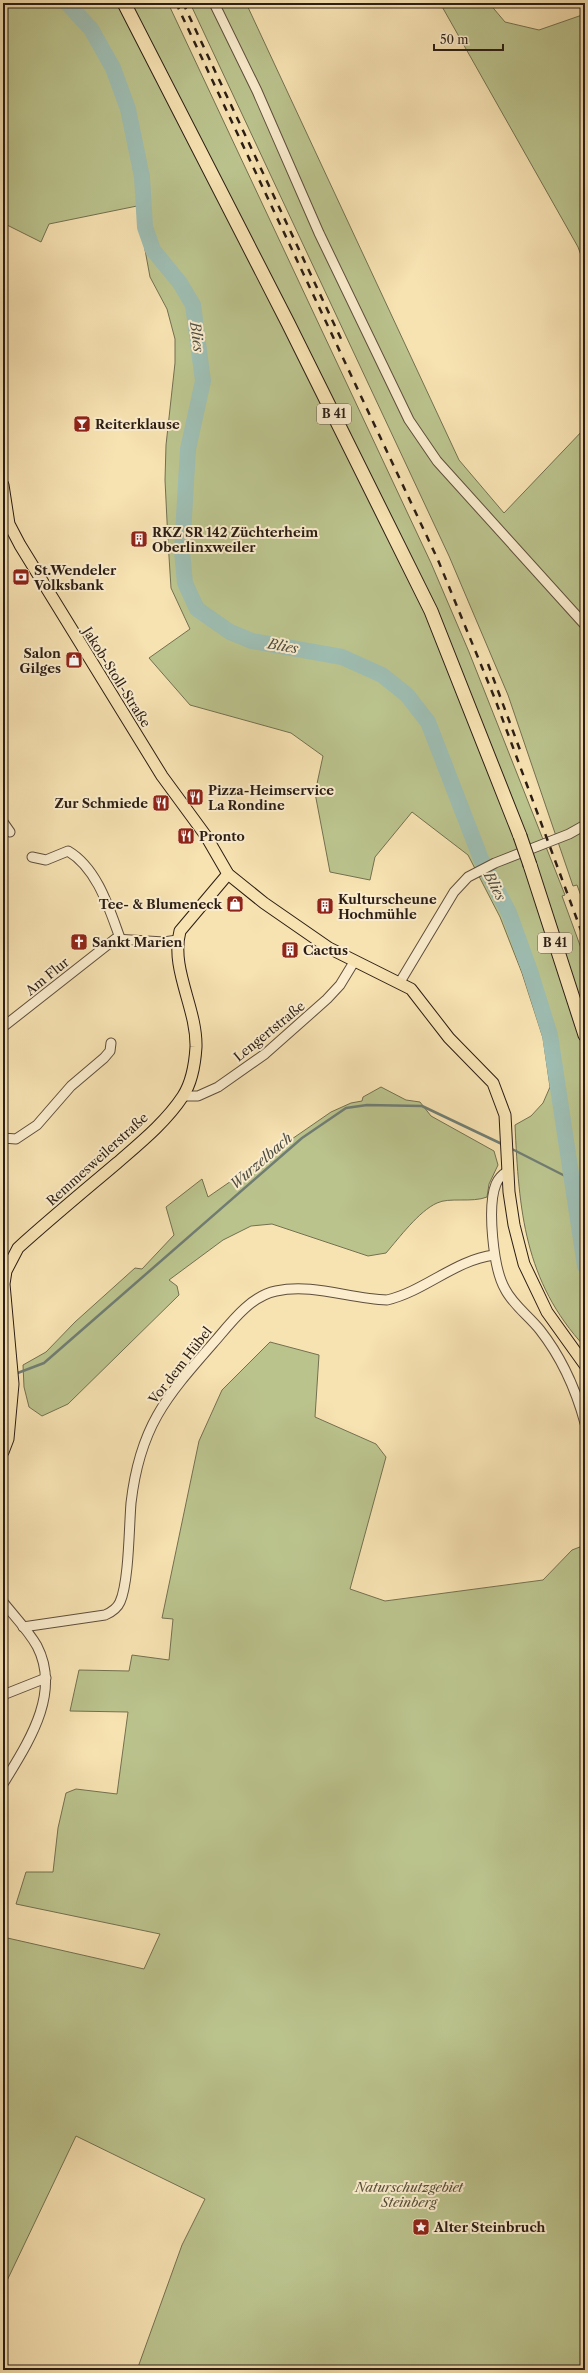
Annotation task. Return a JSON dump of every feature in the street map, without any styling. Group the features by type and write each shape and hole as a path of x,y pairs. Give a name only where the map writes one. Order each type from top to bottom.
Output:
{"highway":[{"name":"B 41","path":"124,3 288,323 431,611 520,836 585,1035"},
{"path":"583,1026 585,1042"}],"main road":[{"name":"Jakob-Stoll-Straße","path":"3,485 6,526 162,776 206,836 228,874"},
{"path":"177,940 180,931 228,874 329,948 354,962 400,982 418,996 449,1038 493,1083 505,1115 508,1171 513,1220 524,1264 547,1312 585,1365"},
{"name":"Remmesweilerstraße","path":"3,1452 8,1439 13,1384 4,1284 6,1259 144,1140 183,1096 194,1064 196,1046 179,959 177,940"}],"street":[{"path":"214,3 257,91 319,233 409,420 420,439 468,495 585,625"},
{"path":"3,822 10,832"},
{"path":"400,982 460,884 477,871 569,834 585,825"},
{"path":"32,857 46,860 68,851 75,856 103,894 120,938 164,942 177,940"},
{"name":"Am Flur","path":"3,1027 110,942 120,938"},
{"name":"Lengertstraße","path":"183,1096 198,1096 218,1087 265,1054 327,999 340,985 354,962"},
{"path":"3,1138 16,1139 37,1125 71,1086 104,1058 110,1051 111,1043"},
{"path":"508,1171 497,1182 494,1193 494,1255 497,1271 505,1290 549,1343 581,1392 585,1423"},
{"name":"Vor dem Hübel","path":"23,1627 105,1615 115,1610 120,1601 124,1580 136,1469 150,1428 162,1406 184,1378 247,1306 274,1291 291,1288 387,1300 399,1297 453,1268 494,1255"},
{"path":"3,1602 36,1646 43,1662 46,1678 40,1714 34,1731 3,1782"},
{"path":"3,1696 46,1678"}],"green space":[{"path":"3,3 168,3 431,563 469,652 565,895 562,896 585,959 585,1347 565,1322 549,1296 537,1270 523,1215 519,1186 515,1125 531,1116 543,1103 550,1087 543,1038 522,973 500,917 468,855 412,812 375,857 370,880 330,872 315,793 323,756 291,733 190,705 149,658 190,629 171,588 168,541 165,480 166,445 175,363 175,339 167,309 150,277 137,206 49,224 41,242 3,223"},
{"path":"190,3 246,3 459,460 504,513 585,428 585,907 577,885 573,886 508,695 449,556"},
{"path":"440,3 489,3 505,22 539,30 585,14 585,266 578,247"},
{"path":"381,1087 406,1100 420,1102 431,1116 494,1151 498,1165 489,1184 487,1197 475,1200 448,1200 437,1203 416,1218 386,1253 368,1256 272,1224 251,1226 223,1240 169,1280 177,1286 179,1295 68,1404 42,1416 29,1407 24,1387 23,1365 46,1352 75,1322 135,1268 142,1269 174,1235 166,1207 202,1179 208,1197 331,1112 351,1103 362,1101 363,1097"},
{"name":"Naturschutzgebiet Steinberg","path":"270,1342 319,1355 315,1417 376,1444 386,1457 350,1589 385,1601 543,1580 572,1550 585,1545 585,2370 137,2370 182,2245 205,2199 76,2136 3,2289 3,1937 144,1969 160,1934 16,1904 26,1872 53,1872 58,1828 66,1793 76,1789 117,1794 128,1712 70,1711 79,1670 129,1671 132,1655 169,1660 173,1619 162,1618 199,1441 222,1390"}],"waterway":[{"name":"Blies","path":"67,3 91,29 113,68 128,109 142,177 145,227 153,250 180,283 193,305 203,381 188,449 182,551 185,583 197,609 230,632 252,641 342,657 382,675 407,695 428,722 481,859 509,913 530,971 550,1035 585,1266"},
{"name":"Wurzelbach","path":"15,1374 44,1363 302,1138 346,1108 367,1105 422,1106 504,1145"},
{"name":"Wurzelbach","path":"510,1148 571,1179"},
{"name":"Wurzelbach","path":"3,1378 10,1376"}],"railway":[{"path":"176,3 438,560 495,699 585,941"},
{"path":"183,3 343,343"},
{"path":"488,664 520,750"}],"place":[{"name":"Reiterklause","path":"82,424"},
{"name":"RKZ SR 142 Züchterheim Oberlinxweiler","path":"139,539"},
{"name":"St.Wendeler Volksbank","path":"21,577"},
{"name":"Salon Gilges","path":"74,660"},
{"name":"Pizza-Heimservice La Rondine","path":"195,797"},
{"name":"Zur Schmiede","path":"161,803"},
{"name":"Pronto","path":"186,836"},
{"name":"Tee- & Blumeneck","path":"235,904"},
{"name":"Kulturscheune Hochmühle","path":"325,906"},
{"name":"Sankt Marien","path":"79,942"},
{"name":"Cactus","path":"290,950"},
{"name":"Alter Steinbruch","path":"421,2227"}]}
